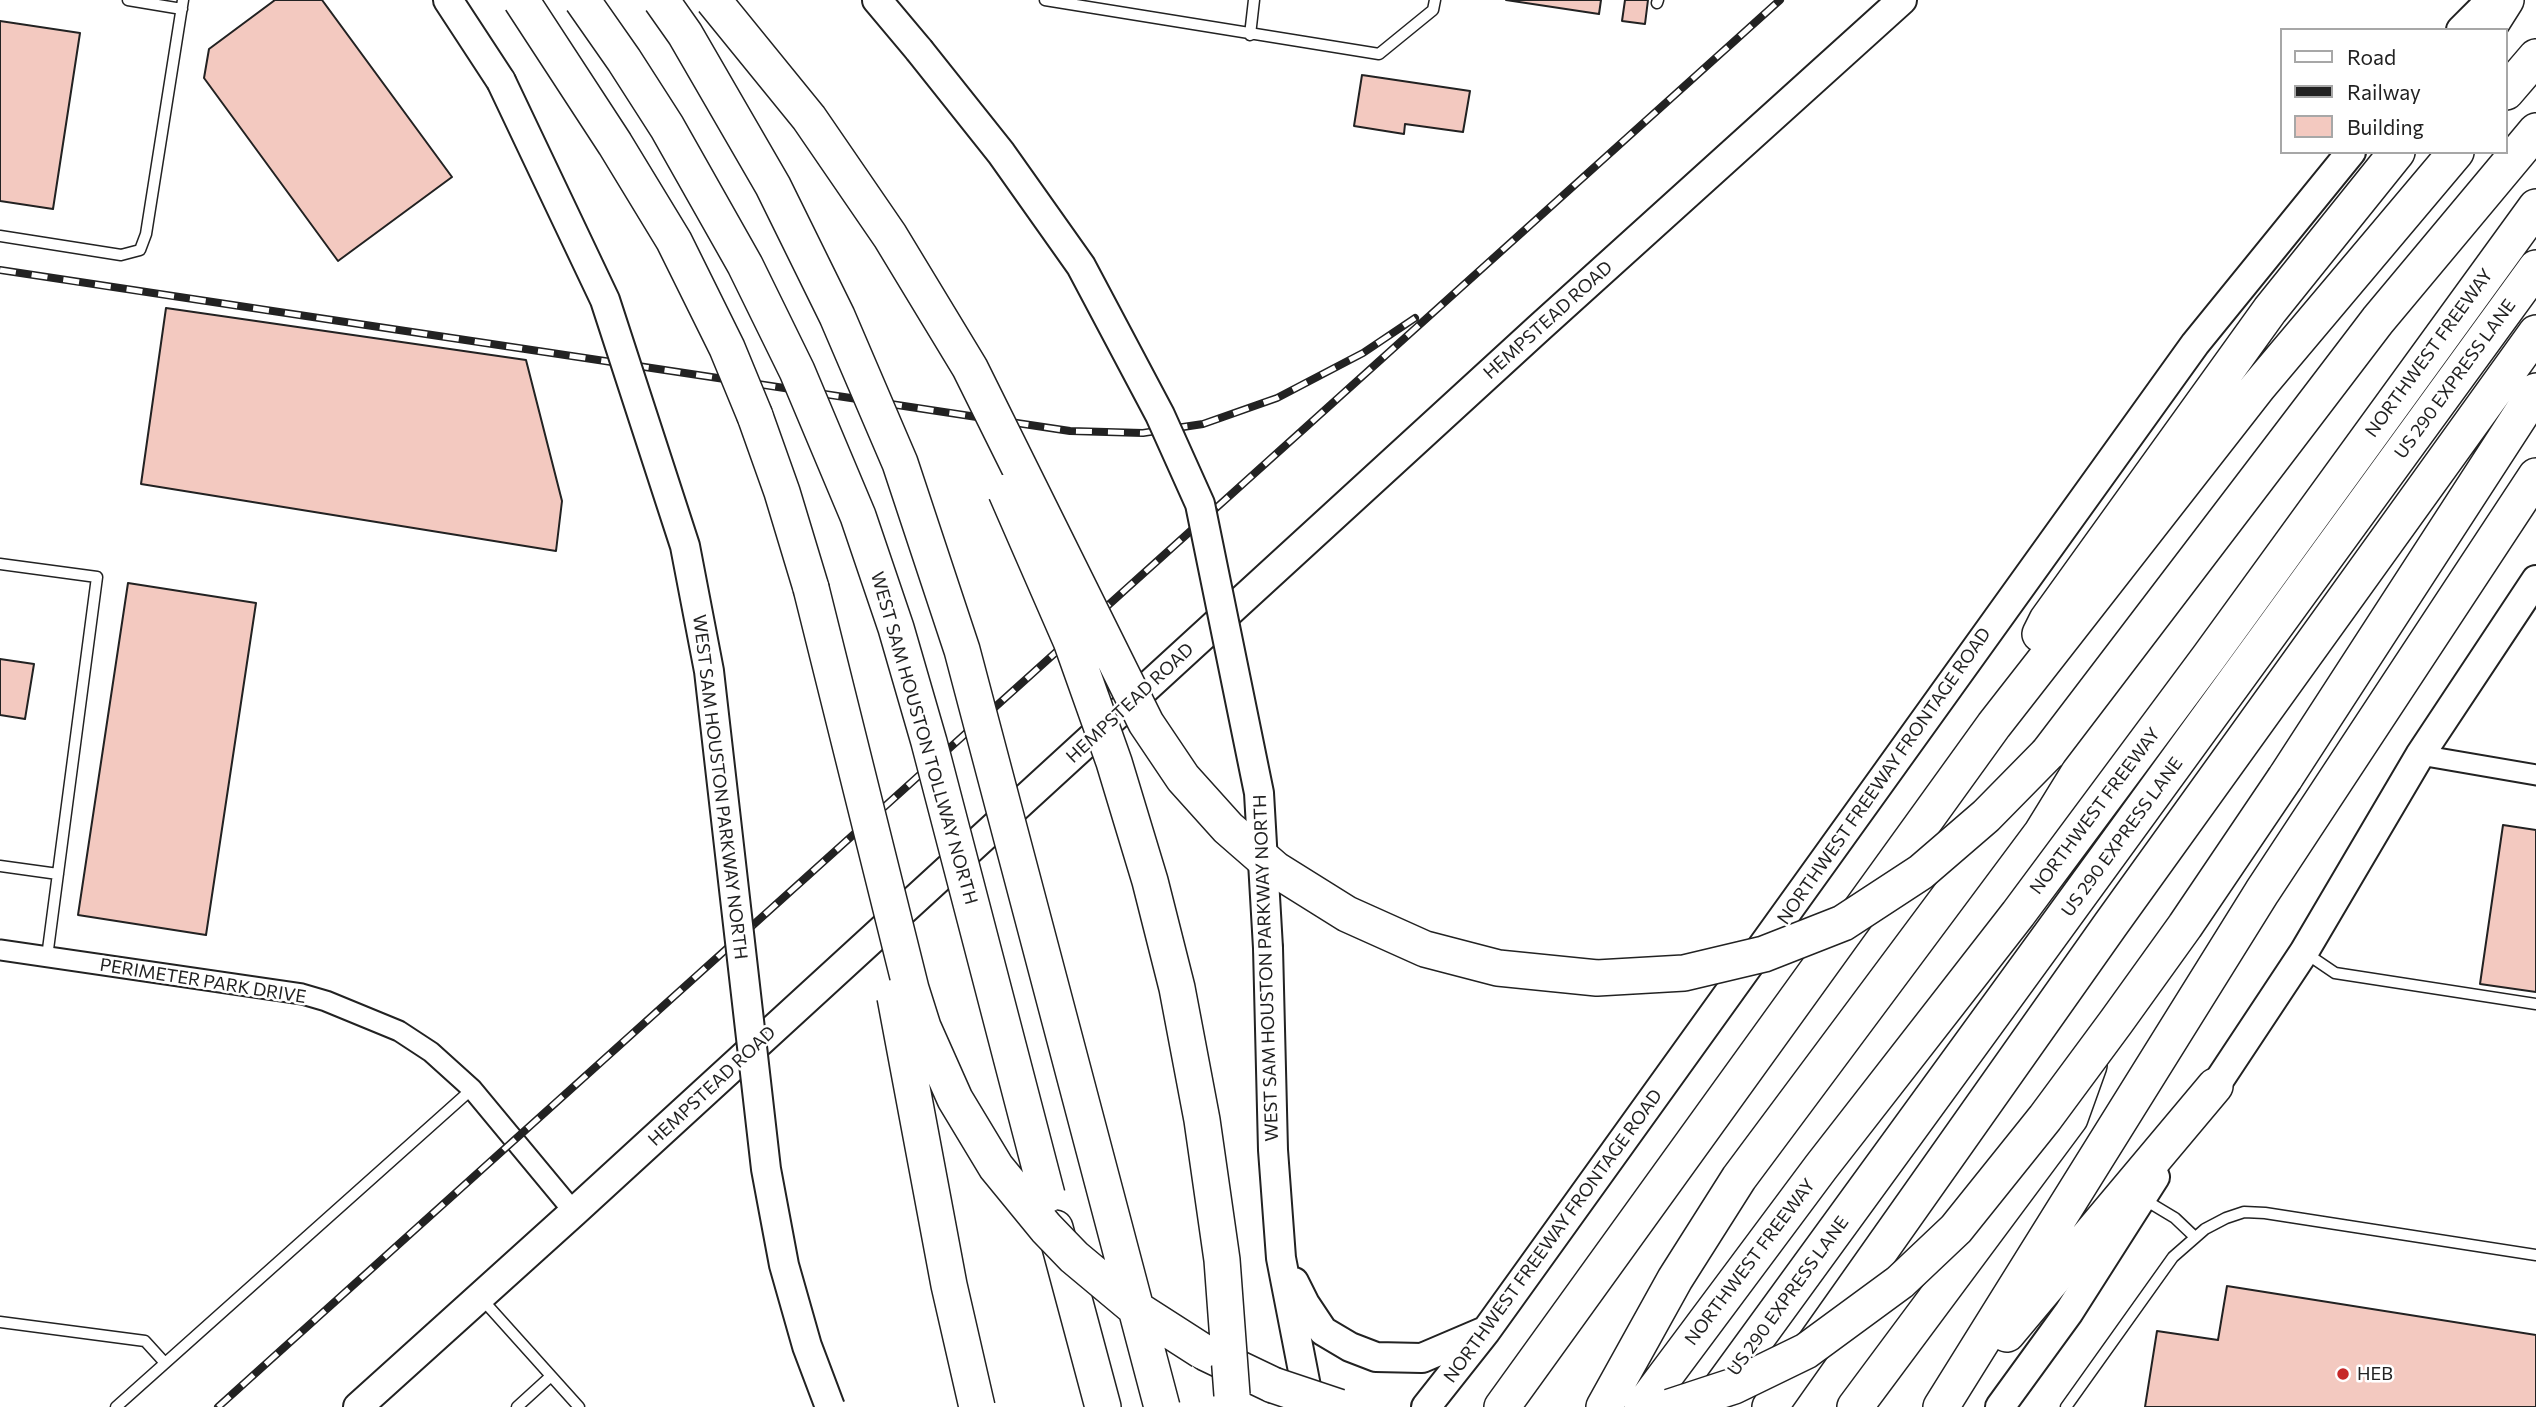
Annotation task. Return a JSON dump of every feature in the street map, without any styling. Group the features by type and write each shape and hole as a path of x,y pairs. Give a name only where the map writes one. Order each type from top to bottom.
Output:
{"highway":[{"path":"521,0 584,95 674,241 743,384 774,467 806,567 890,914 923,1027 955,1099 996,1167 1046,1228 1104,1283 1169,1331 1202,1351 1261,1380 1339,1407"},
{"name":"WEST SAM HOUSTON TOLLWAY NORTH","path":"582,0 667,127 745,265 803,383 858,516 896,628 925,729 1102,1407"},
{"path":"661,0 685,34 773,186 837,316 900,463 962,650 1162,1407"},
{"path":"2488,28 2506,0"},
{"path":"716,4 809,118 890,236 970,368 1146,723 1183,778 1228,828 1275,869 1347,914 1425,949 1498,968 1597,978 1684,973 1764,954 1843,923 1921,872 1986,816 2048,753"},
{"path":"716,4 820,160 960,398 1022,524 1071,641 1114,762 1150,881 1177,988 1202,1120 1222,1260 1232,1407"},
{"path":"2508,90 2536,57"},
{"path":"1604,1407 1675,1279 1739,1178 2011,813 2048,753 2378,320 2536,131"},
{"path":"1994,725 2047,620 2270,310 2395,154"},
{"path":"1503,1407 1994,725 2258,387 2454,154"},
{"name":"NORTHWEST FREEWAY","path":"1642,1407 1821,1167 2026,903 2536,207"},
{"name":"US 290 EXPRESS LANE","path":"1707,1407 2536,268"},
{"path":"1770,1407 2111,924 2536,333"},
{"path":"1670,1407 1734,1386 1806,1351 1900,1282 1964,1219 2092,1055 2185,926 2285,778 2536,391"},
{"path":"1941,1407 2262,892 2536,477"},
{"path":"890,914 891,976 949,1285 977,1407"},
{"path":"1855,1407 2070,1118 2092,1055"},
{"path":"1947,1407 2215,1086"}],"main road":[{"name":"WEST SAM HOUSTON PARKWAY NORTH","path":"448,0 501,81 605,300 685,546 709,671 766,1169 784,1265 807,1346 830,1407"},
{"name":"WEST SAM HOUSTON PARKWAY NORTH","path":"877,0 1001,153 1081,266 1160,415 1200,504 1259,793 1268,948 1273,1150 1282,1258 1310,1407"},
{"name":"HEMPSTEAD ROAD","path":"358,1407 1498,365 1902,0"},
{"path":"2463,28 2490,0"},
{"name":"NORTHWEST FREEWAY FRONTAGE ROAD","path":"1433,1402 2194,344 2349,154"},
{"path":"2000,1407 2069,1312 2304,951 2420,755 2536,580"},
{"path":"1282,1258 1305,1304 1323,1331 1350,1347 1376,1357 1422,1358 1486,1331"}],"street":[{"path":"2420,755 2536,775"},
{"name":"PERIMETER PARK DRIVE","path":"0,950 263,988 326,1001 399,1031 430,1052 472,1089 574,1212"}],"lane":[{"path":"0,236 121,255 140,250 146,234 183,4 128,0"},
{"path":"1045,0 1379,54 1433,10 1435,0"},
{"path":"1250,34 1254,0"},
{"path":"0,564 97,577 47,957"},
{"path":"0,866 58,874"},
{"path":"2304,951 2335,973 2536,1004"},
{"path":"116,1407 472,1089"},
{"path":"2141,1198 2175,1218 2194,1237"},
{"path":"2066,1407 2162,1272 2194,1237 2226,1218 2244,1212 2536,1255"},
{"path":"480,1297 579,1407"},
{"path":"0,1322 145,1341 165,1363"},
{"path":"517,1407 551,1376"}],"building":[{"path":"275,0 322,0 452,177 338,261 204,78 209,49"},
{"path":"1506,0 1601,0 1599,14"},
{"path":"1625,0 1648,0 1645,24 1622,21"},
{"path":"0,21 80,33 53,209 0,201"},
{"path":"1362,75 1470,91 1463,132 1405,124 1404,134 1354,126"},
{"path":"166,308 526,360 562,501 556,551 141,484"},
{"path":"128,583 256,603 206,935 78,915"},
{"path":"0,659 34,664 25,719 0,715"},
{"path":"2503,825 2536,830 2536,992 2480,984"},
{"name":"HEB","path":"2227,1286 2536,1335 2536,1407 2145,1407 2157,1331 2218,1340"}],"railway":[{"path":"218,1407 1780,0"},
{"path":"0,270 1070,431 1143,433 1203,424 1277,398 1363,353 1415,318"}],"place":[{"name":"HEB","path":"2343,1374"}]}
